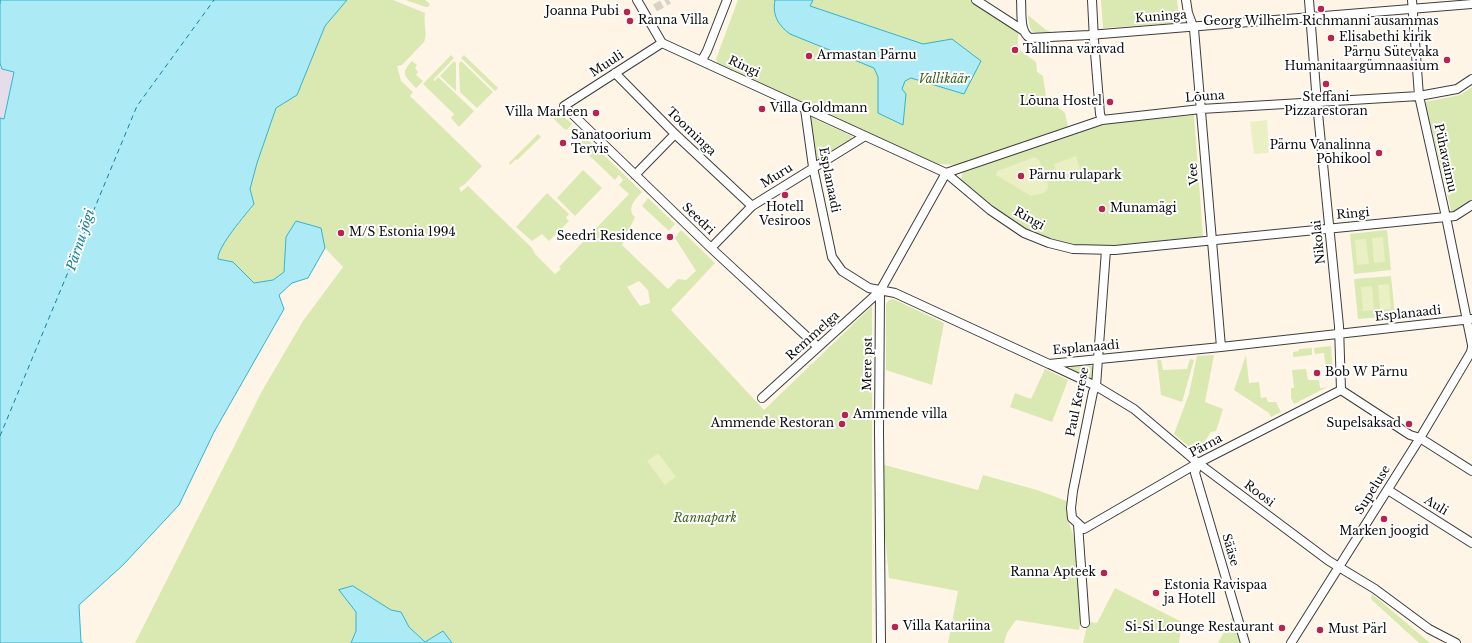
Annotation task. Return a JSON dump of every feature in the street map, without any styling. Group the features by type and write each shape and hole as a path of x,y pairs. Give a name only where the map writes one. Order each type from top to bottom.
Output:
{"street":[{"path":"637,0 662,43"},
{"path":"702,60 727,0"},
{"path":"976,0 1024,31"},
{"path":"1021,0 1024,31"},
{"path":"1092,0 1100,114 1102,120"},
{"name":"Vee","path":"1186,0 1188,13 1194,27 1221,347"},
{"name":"Nikolai","path":"1309,0 1317,103 1340,333 1341,390"},
{"name":"Pühavaimu","path":"1412,0 1419,96 1469,319"},
{"name":"Kuninga","path":"1024,31 1026,36 1030,38 1194,27 1472,4"},
{"name":"Ringi","path":"662,43 946,173 990,210 1024,233 1049,243 1073,249 1106,250 1446,217 1455,216 1472,205"},
{"name":"Muuli","path":"564,106 662,43"},
{"name":"Toominga","path":"615,73 674,134 752,206"},
{"name":"Lõuna","path":"946,173 1102,120 1201,109 1419,96 1457,89 1472,79"},
{"name":"Seedri","path":"564,106 711,248 818,347"},
{"name":"Esplanaadi","path":"804,109 813,167 832,257 842,271 869,288 895,293 1049,364 1221,347 1469,319"},
{"path":"635,175 674,134"},
{"name":"Muru","path":"711,248 752,206 865,136"},
{"name":"Mere pst","path":"881,643 879,431 880,291 946,173"},
{"name":"Paul Kerese","path":"1085,623 1081,527 1072,518 1071,513 1073,491 1080,452 1093,391 1096,386 1106,250"},
{"name":"Remmelga","path":"762,398 880,291"},
{"name":"Supeluse","path":"1291,643 1338,566 1388,490 1471,352 1472,346 1469,319"},
{"name":"Roosi","path":"1049,364 1096,386 1126,403 1140,413 1198,463 1338,566 1375,589 1429,629 1456,643"},
{"path":"1341,390 1407,434 1420,438 1472,471"},
{"name":"Pärna","path":"1081,527 1198,463 1341,390"},
{"name":"Sääse","path":"1198,463 1195,473 1245,643"},
{"name":"Auli","path":"1388,490 1472,543"}],"shaded area":[{"path":"0,60 2,65 14,72 0,140 2,119 0,118"}],"green space":[{"name":"Rannapark","path":"347,0 393,0 425,13 426,36 424,42 402,65 397,66 401,81 413,92 410,96 482,166 465,184 459,188 461,192 468,186 532,248 535,254 555,274 561,269 559,267 629,194 619,185 623,180 619,175 615,180 576,143 583,135 642,192 632,204 631,210 635,217 622,245 668,289 678,279 686,280 696,271 675,238 681,230 715,263 671,310 764,410 872,306 872,643 452,643 443,631 425,642 409,627 401,612 391,610 356,612 356,631 351,643 135,643 262,391 303,321 343,267 325,248 321,228 286,237 284,272 273,280 254,283 233,262 218,259 222,247 227,239 254,204 250,189 257,163 276,108 297,95 325,26","holes":["639,281 648,290 650,303 640,306 627,287"]},
{"path":"405,0 425,0 430,4 426,7"},
{"name":"Vallikäär","path":"738,0 972,0 1018,30 1018,49 1036,62 1037,72 1043,76 1046,97 1065,113 1068,127 965,163 955,165 937,164 718,64 716,59"},
{"path":"1101,0 1177,0 1180,23 1103,28"},
{"path":"1028,15 1046,30 1050,31 1050,33 1033,32 1031,30"},
{"path":"451,55 454,58 433,80 435,81 438,77 474,111 459,127 451,118 454,114 423,84"},
{"path":"464,55 498,88 495,91 461,58"},
{"path":"412,61 417,65 415,68 418,72 416,75 423,81 416,88 405,75 408,65"},
{"path":"454,61 456,63 456,91 440,76"},
{"path":"461,61 493,92 477,108 460,92 459,64"},
{"path":"1472,87 1472,200 1452,214 1425,102 1460,95"},
{"path":"559,112 572,124 567,130 553,118"},
{"path":"1194,115 1203,237 1101,247 1082,247 1064,244 1048,239 1016,222 961,180 963,171 1101,124"},
{"path":"808,116 852,136 852,139 819,159 816,157"},
{"path":"1267,120 1269,153 1254,154 1250,122"},
{"path":"538,134 541,137 510,165 509,163"},
{"path":"1076,156 1080,169 1058,177 1054,164"},
{"name":"Pärnu rulapark","path":"1035,157 1039,160 1048,185 1048,188 1044,193 1031,196 996,175 997,171"},
{"path":"583,170 602,188 575,216 557,198"},
{"path":"547,193 569,214 566,218 569,221 549,241 542,234 532,241 516,227"},
{"path":"648,198 675,224 669,231 642,206"},
{"path":"1387,230 1391,270 1354,274 1350,234"},
{"path":"1383,237 1385,262 1374,263 1372,238"},
{"path":"1366,239 1369,264 1357,265 1355,240"},
{"path":"1391,276 1395,316 1358,319 1354,279"},
{"path":"1389,284 1391,309 1380,310 1378,285"},
{"path":"1372,286 1374,310 1363,311 1361,287"},
{"path":"893,299 944,323 932,385 886,370 886,304 889,300"},
{"path":"1331,346 1333,377 1327,377 1324,353 1315,354 1314,348"},
{"path":"1312,348 1312,355 1293,357 1293,352 1299,351 1299,349"},
{"path":"1214,355 1205,402 1223,409 1216,431 1211,432 1197,453 1174,434 1189,394 1197,356"},
{"path":"1246,355 1249,383 1259,382 1261,398 1266,397 1268,402 1276,402 1281,412 1271,417 1269,413 1234,390"},
{"path":"1190,359 1194,360 1182,402 1161,395 1157,360 1161,360 1163,370 1187,369"},
{"path":"1090,364 1093,368 1092,378 1070,370 1071,366"},
{"path":"1045,369 1068,380 1052,422 1010,407 1015,393 1031,399"},
{"path":"1306,369 1308,380 1319,380 1320,388 1327,387 1294,404 1291,398 1291,388 1294,388 1292,370"},
{"path":"658,453 676,477 665,485 647,461"},
{"path":"881,464 978,490 983,475 1037,490 1067,501 1068,520 1076,544 1081,619 1079,630 1016,620 1007,633 1004,643 948,643 958,591 889,578 881,495"},
{"path":"1115,588 1182,622 1179,643 1083,643 1089,622 1097,623"},
{"path":"1372,594 1430,643 1419,643 1371,599"},
{"path":"1234,614 1241,643 1218,643"}],"water":[{"name":"Pärnu jõgi","path":"1,0 347,0 325,26 297,95 276,108 257,163 250,189 254,204 227,239 222,247 218,259 233,262 254,283 273,280 284,272 286,237 296,221 321,228 325,248 308,278 292,283 279,295 284,309 214,432 179,505 123,565 79,605 81,642 83,643 0,643 0,118 4,119 14,72 2,69 0,63"},
{"path":"775,0 813,0 810,6 923,44 952,39 981,61 964,94 911,78 905,81 902,89 906,94 903,125 878,113 878,77 874,68 790,34 782,27 775,15"},
{"path":"353,586 391,610 401,612 409,627 425,642 443,631 452,643 351,643 356,631 356,612 339,590"}],"ferry route":[{"path":"0,436 137,106 214,0"}],"tunnel":[{"path":"655,8 669,0"}],"place":[{"name":"Georg Wilhelm Richmanni ausammas","path":"1321,9"},
{"name":"Joanna Pubi","path":"627,12"},
{"name":"Ranna Villa","path":"630,21"},
{"name":"Elisabethi kirik","path":"1331,38"},
{"name":"Tallinna väravad","path":"1015,50"},
{"name":"Armastan Pärnu","path":"809,56"},
{"name":"Pärnu Sütevaka Humanitaargümnaasium","path":"1447,60"},
{"name":"Steffani Pizzarestoran","path":"1326,84"},
{"name":"Lõuna Hostel","path":"1110,102"},
{"name":"Villa Goldmann","path":"762,109"},
{"name":"Villa Marleen","path":"596,113"},
{"name":"Sanatoorium Tervis","path":"563,143"},
{"name":"Pärnu Vanalinna Põhikool","path":"1379,153"},
{"name":"Pärnu rulapark","path":"1021,176"},
{"name":"Hotell Vesiroos","path":"785,195"},
{"name":"Munamägi","path":"1102,209"},
{"name":"M/S Estonia 1994","path":"341,233"},
{"name":"Seedri Residence","path":"670,237"},
{"name":"Bob W Pärnu","path":"1317,373"},
{"name":"Ammende villa","path":"845,415"},
{"name":"Ammende Restoran","path":"842,424"},
{"name":"Supelsaksad","path":"1409,424"},
{"name":"Marken joogid","path":"1384,519"},
{"name":"Ranna Apteek","path":"1104,573"},
{"name":"Estonia Ravispaa ja Hotell","path":"1156,593"},
{"name":"Villa Katariina","path":"895,627"},
{"name":"Si-Si Lounge Restaurant","path":"1282,628"},
{"name":"Must Pärl","path":"1320,630"}]}
